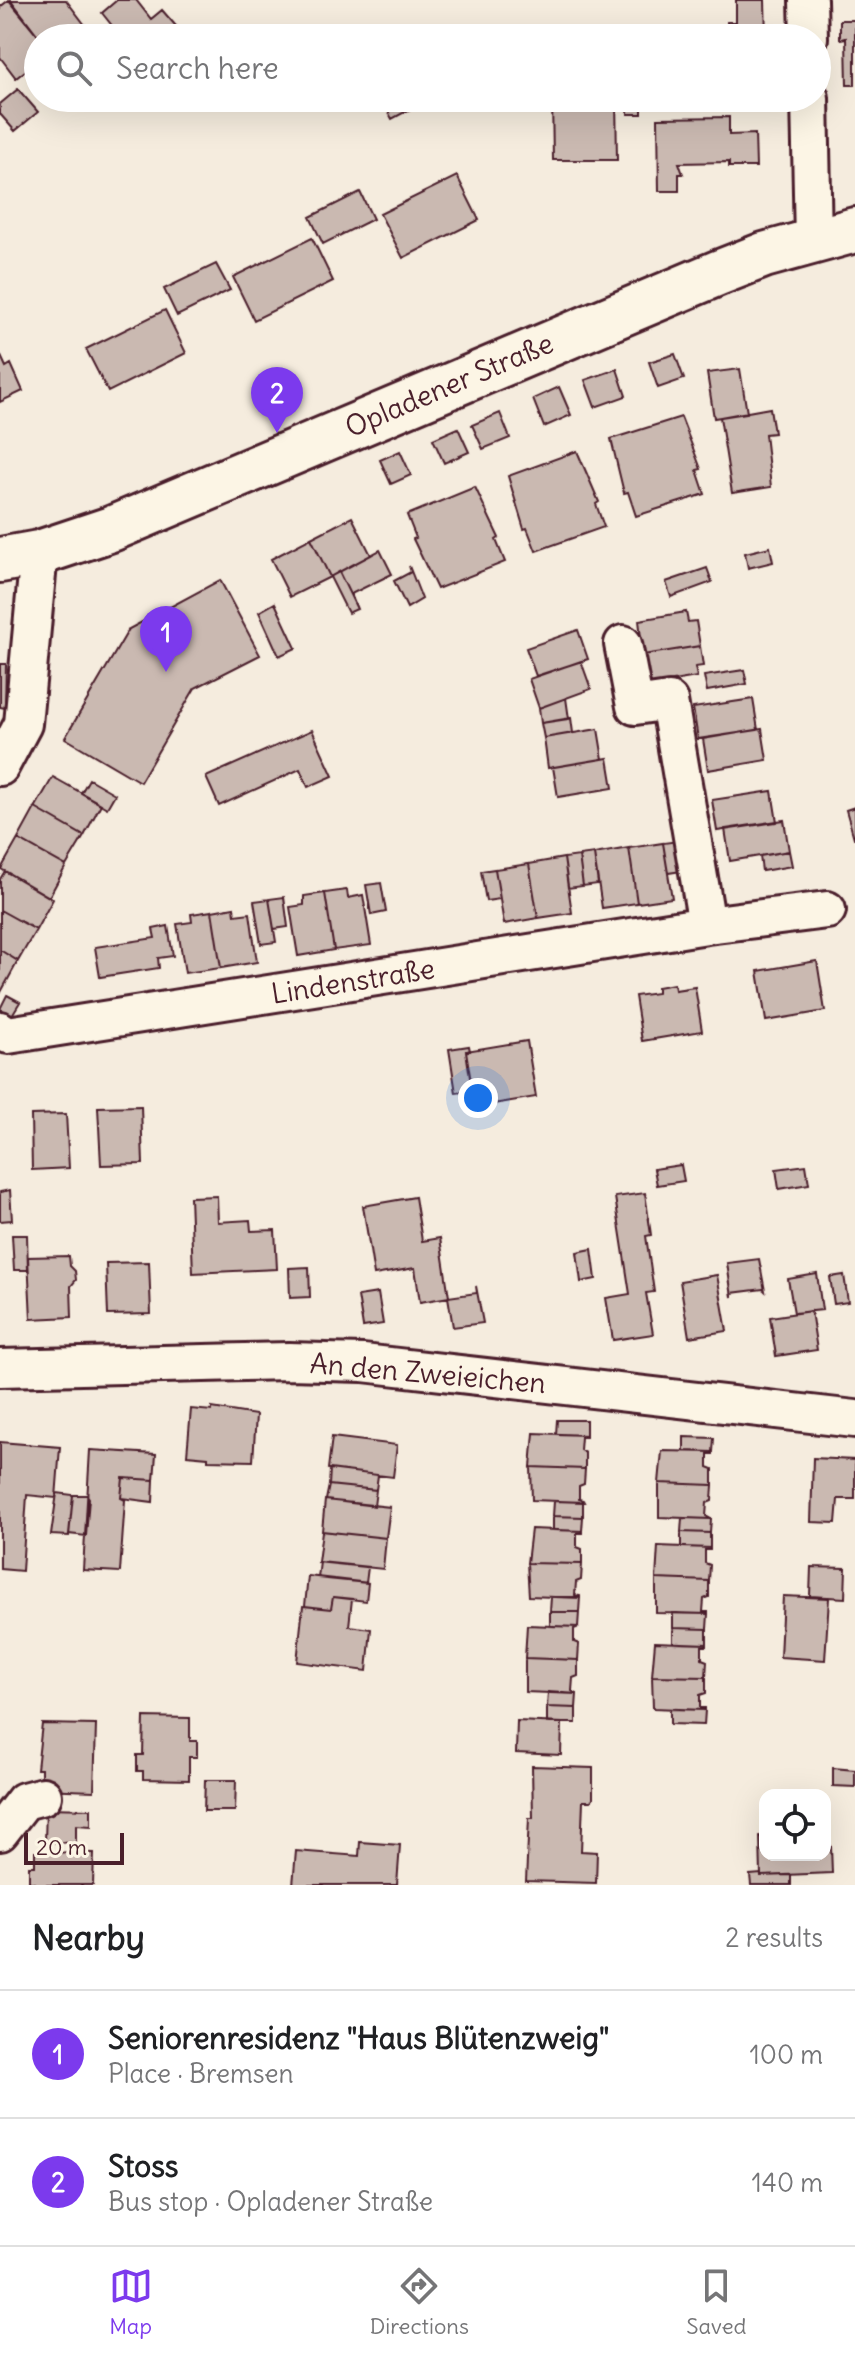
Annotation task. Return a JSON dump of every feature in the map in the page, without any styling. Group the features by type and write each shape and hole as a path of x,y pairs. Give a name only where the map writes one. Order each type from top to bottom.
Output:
{"main road":[{"name":"Opladener Straße","path":"19,556 111,529 184,500 283,455 718,273 813,240 855,230"}],"street":[{"path":"808,0 809,24"},
{"path":"810,112 813,240"},
{"path":"0,767 23,724 19,556"},
{"path":"623,644 635,706 669,701 707,925"},
{"name":"Lindenstraße","path":"0,1030 8,1035 707,925 827,910"},
{"name":"An den Zweieichen","path":"0,1368 274,1361 363,1363 855,1419"},
{"path":"0,1832 24,1801 43,1796"}],"building":[{"path":"9,0 29,24 24,24 24,72 16,78 0,57 0,7"},
{"path":"11,0 66,0 84,24 29,24"},
{"path":"117,0 136,0 151,19 162,10 174,24 111,24 102,13"},
{"path":"736,0 765,0 766,24 727,24 736,22"},
{"path":"840,20 855,20 855,85 847,85 846,38 840,39"},
{"path":"18,89 24,96 24,112 38,112 15,131 0,114 0,104"},
{"path":"388,112 405,112 392,119"},
{"path":"552,112 616,112 617,160 553,160"},
{"path":"729,117 729,135 755,134 756,167 729,167 729,162 679,163 683,174 679,174 679,191 659,191 658,118"},
{"path":"457,176 479,220 403,258 380,214"},
{"path":"360,192 373,219 323,244 310,217"},
{"path":"312,238 333,281 254,320 233,277"},
{"path":"216,264 230,290 177,316 164,289"},
{"path":"165,310 186,353 108,392 86,349"},
{"path":"0,354 6,367 11,364 23,391 0,402"},
{"path":"675,354 684,379 658,388 649,362"},
{"path":"617,369 626,396 595,407 585,380"},
{"path":"740,369 747,413 714,418 707,373"},
{"path":"559,387 571,415 544,427 533,399"},
{"path":"770,408 774,433 765,434 771,487 732,493 720,417"},
{"path":"500,413 510,438 483,449 472,425"},
{"path":"681,417 701,469 697,470 705,494 636,516 628,492 624,493 611,439"},
{"path":"458,428 469,452 444,463 433,439"},
{"path":"400,451 411,475 391,484 380,460"},
{"path":"577,451 599,502 596,504 604,527 536,551 527,528 524,529 508,476"},
{"path":"475,487 499,538 496,540 505,562 437,589 413,539 416,538 407,515"},
{"path":"352,517 371,555 330,577 311,538"},
{"path":"311,538 330,577 290,597 271,559"},
{"path":"770,547 773,562 748,568 745,553"},
{"path":"380,550 392,574 351,594 357,609 339,572"},
{"path":"409,566 422,599 407,608 394,581 411,572"},
{"path":"707,568 712,582 671,597 666,582"},
{"path":"339,572 357,609 348,613 330,577"},
{"path":"220,580 260,655 195,688 140,782 65,738 129,629"},
{"path":"275,603 296,648 279,656 259,612"},
{"path":"686,612 688,622 696,621 700,646 643,655 639,620"},
{"path":"578,630 588,659 536,676 526,648"},
{"path":"700,646 703,666 695,667 697,677 649,685 643,655"},
{"path":"581,661 591,689 539,708 529,679"},
{"path":"0,664 6,664 5,708 0,707"},
{"path":"744,670 747,684 707,691 704,676"},
{"path":"566,698 569,719 541,723 539,708"},
{"path":"753,699 758,730 698,739 693,708"},
{"path":"571,718 573,733 544,738 541,723"},
{"path":"598,729 603,759 548,768 544,738"},
{"path":"762,729 767,760 708,770 703,739"},
{"path":"312,730 333,776 308,787 300,769 219,806 206,777"},
{"path":"608,758 613,788 558,797 553,767"},
{"path":"53,777 101,804 84,836 35,808"},
{"path":"89,779 115,794 107,808 81,793"},
{"path":"772,791 777,822 717,831 712,800"},
{"path":"855,807 855,838 854,838 846,810"},
{"path":"35,808 84,836 66,866 18,839"},
{"path":"784,820 789,851 730,861 725,829"},
{"path":"18,839 66,866 49,897 1,869"},
{"path":"678,841 682,871 668,873 663,843"},
{"path":"663,843 672,898 637,903 629,848"},
{"path":"629,848 637,903 602,908 594,854"},
{"path":"789,851 792,866 762,871 760,856"},
{"path":"594,854 598,884 583,886 579,856"},
{"path":"579,856 583,886 568,888 564,858"},
{"path":"564,858 572,913 538,918 529,864"},
{"path":"529,864 538,918 504,924 495,869"},
{"path":"495,869 500,899 486,901 481,871"},
{"path":"5,871 53,899 36,930 0,910 0,879"},
{"path":"381,883 386,912 371,915 366,885"},
{"path":"347,890 348,898 363,895 371,945 334,950 325,893"},
{"path":"325,893 334,950 298,956 290,907 304,905 304,896"},
{"path":"284,897 288,927 274,929 269,899"},
{"path":"269,899 276,942 261,944 254,901"},
{"path":"234,907 235,915 250,913 257,962 221,968 212,911"},
{"path":"0,910 36,930 18,961 0,950"},
{"path":"212,911 221,968 185,973 177,924 192,922 191,914"},
{"path":"168,926 173,956 158,958 159,968 100,977 95,947 155,938 153,929"},
{"path":"0,950 18,961 1,992 0,991"},
{"path":"817,961 825,1011 766,1021 758,971"},
{"path":"674,984 675,990 695,987 702,1031 642,1041 635,996 657,993 657,987"},
{"path":"7,995 20,1002 12,1015 0,1009"},
{"path":"527,1041 536,1097 475,1107 466,1051"},
{"path":"469,1046 470,1051 466,1051 472,1091 456,1093 449,1049"},
{"path":"141,1106 143,1164 101,1165 98,1107"},
{"path":"66,1114 69,1168 32,1170 31,1115"},
{"path":"681,1165 684,1181 657,1185 654,1169"},
{"path":"806,1165 809,1184 779,1189 776,1169"},
{"path":"10,1190 12,1220 0,1221 0,1192"},
{"path":"645,1193 651,1235 646,1236 654,1292 646,1293 653,1334 613,1340 606,1298 630,1294 615,1197"},
{"path":"217,1196 218,1222 250,1220 251,1231 275,1230 277,1269 193,1273 190,1197"},
{"path":"415,1197 422,1241 440,1238 449,1297 420,1302 415,1268 374,1275 363,1206"},
{"path":"12,1235 27,1235 28,1270 14,1270"},
{"path":"592,1249 596,1279 581,1282 577,1252"},
{"path":"69,1256 76,1280 71,1286 72,1317 31,1319 28,1257"},
{"path":"759,1259 765,1291 732,1293 732,1297 727,1263"},
{"path":"149,1262 151,1314 108,1315 106,1263"},
{"path":"309,1267 310,1297 290,1298 289,1268"},
{"path":"817,1274 822,1310 794,1313 788,1279"},
{"path":"717,1275 727,1331 689,1337 680,1281"},
{"path":"844,1275 848,1302 834,1304 830,1277"},
{"path":"476,1286 483,1323 453,1327 448,1297 477,1293"},
{"path":"378,1293 383,1324 363,1327 358,1296"},
{"path":"811,1311 817,1350 776,1356 770,1317"},
{"path":"212,1408 256,1415 253,1461 208,1460 208,1457 187,1455 191,1409 212,1411"},
{"path":"557,1420 586,1420 586,1435 556,1434"},
{"path":"534,1433 586,1435 581,1437 580,1450 585,1453 585,1469 531,1467"},
{"path":"332,1437 397,1445 393,1477 328,1469"},
{"path":"684,1437 714,1438 713,1452 684,1451"},
{"path":"0,1442 60,1447 56,1498 27,1495 22,1571 0,1569"},
{"path":"90,1450 156,1454 154,1480 123,1478 121,1498 125,1500 120,1572 83,1570"},
{"path":"662,1451 713,1452 708,1454 708,1467 713,1469 713,1485 659,1483"},
{"path":"813,1458 855,1460 855,1499 838,1499 836,1523 811,1522"},
{"path":"531,1467 585,1469 584,1484 579,1486 579,1499 584,1502 532,1500"},
{"path":"330,1469 378,1475 376,1490 329,1485"},
{"path":"123,1478 154,1480 153,1502 121,1498"},
{"path":"659,1483 713,1485 712,1501 707,1503 706,1516 711,1519 659,1517"},
{"path":"329,1485 376,1490 374,1506 326,1500"},
{"path":"57,1493 73,1495 69,1536 51,1535"},
{"path":"73,1495 87,1495 89,1498 86,1536 69,1534"},
{"path":"325,1500 390,1507 386,1538 322,1531"},
{"path":"554,1501 583,1502 583,1517 553,1516"},
{"path":"553,1516 583,1517 582,1531 553,1530"},
{"path":"682,1518 711,1519 710,1533 681,1532"},
{"path":"531,1529 582,1531 577,1533 577,1547 582,1549 582,1564 527,1563"},
{"path":"322,1531 386,1538 383,1569 318,1562"},
{"path":"681,1532 710,1533 710,1548 681,1547"},
{"path":"658,1546 710,1548 705,1550 705,1563 710,1565 709,1581 656,1579"},
{"path":"320,1562 368,1567 366,1583 318,1578"},
{"path":"527,1563 582,1564 581,1580 576,1582 575,1595 580,1598 529,1596"},
{"path":"811,1567 846,1568 845,1598 810,1596"},
{"path":"308,1576 368,1583 366,1601 333,1597 331,1609 305,1606"},
{"path":"656,1579 709,1581 709,1597 704,1599 703,1612 708,1614 656,1613"},
{"path":"783,1596 829,1598 825,1660 780,1657"},
{"path":"333,1597 352,1599 349,1626 371,1629 367,1671 297,1662 303,1606 331,1609"},
{"path":"551,1597 580,1597 579,1612 550,1612"},
{"path":"550,1612 579,1612 578,1627 550,1626"},
{"path":"673,1613 708,1614 707,1629 673,1628"},
{"path":"527,1625 579,1627 574,1629 574,1642 579,1644 578,1660 525,1658"},
{"path":"673,1628 707,1629 707,1644 673,1643"},
{"path":"655,1642 707,1644 702,1646 702,1659 707,1661 706,1677 652,1676"},
{"path":"525,1658 578,1660 578,1676 573,1678 572,1691 577,1694 525,1692"},
{"path":"652,1676 706,1677 706,1693 700,1695 700,1708 705,1710 653,1708"},
{"path":"548,1692 577,1694 576,1708 547,1707"},
{"path":"547,1707 576,1708 576,1723 547,1723"},
{"path":"670,1709 705,1710 704,1725 670,1724"},
{"path":"144,1717 190,1718 190,1741 197,1741 197,1757 189,1757 189,1780 143,1779 143,1771 137,1771 137,1755 143,1755"},
{"path":"517,1721 562,1723 561,1755 516,1753"},
{"path":"42,1724 96,1725 94,1791 41,1789 41,1769 37,1769"},
{"path":"532,1766 593,1768 593,1798 583,1801 581,1851 597,1852 596,1883 526,1881 529,1818 533,1818"},
{"path":"833,1768 855,1770 855,1787 833,1786"},
{"path":"205,1780 236,1780 235,1811 204,1811"},
{"path":"46,1808 91,1809 91,1826 76,1825 76,1843 45,1842"},
{"path":"360,1842 400,1845 397,1885 293,1885 296,1851 359,1856"},
{"path":"831,1846 832,1873 761,1876 761,1861 831,1861"},
{"path":"35,1852 94,1853 93,1885 35,1885 29,1882 29,1866 35,1866"},
{"path":"750,1875 791,1875 791,1885 751,1885"}],"place":[{"name":"Stoss","path":"277,433"},
{"name":"Seniorenresidenz \"Haus Blütenzweig\"","path":"166,672"}]}
